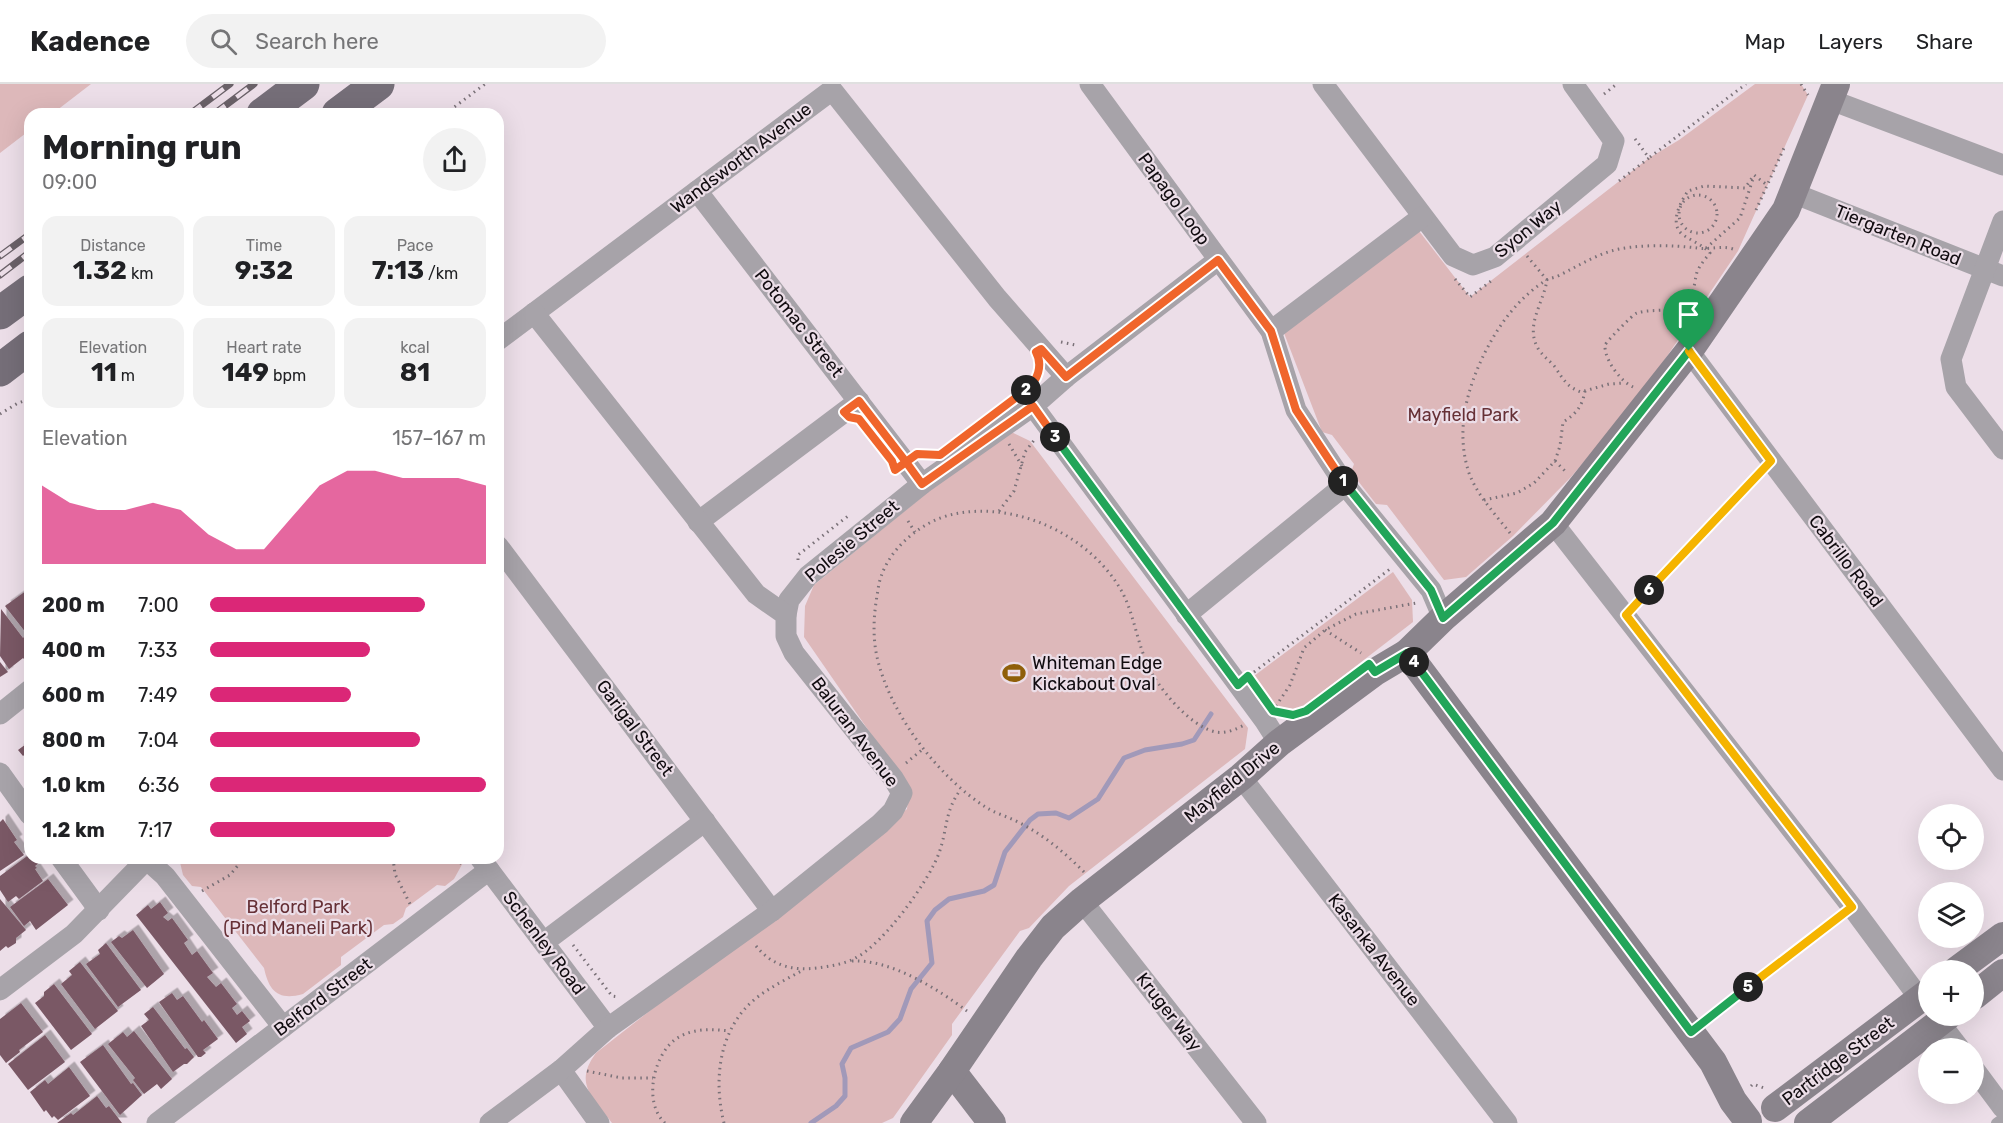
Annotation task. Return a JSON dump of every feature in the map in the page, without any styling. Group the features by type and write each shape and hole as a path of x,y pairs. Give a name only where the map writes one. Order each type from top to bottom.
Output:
{"main road":[{"path":"271,108 303,84"},
{"path":"346,108 378,84"},
{"path":"0,313 24,295"},
{"path":"0,370 24,352"}],"street":[{"name":"Papago Loop","path":"1090,84 1271,331 1296,410 1346,485 1431,590 1432,612"},
{"name":"Syon Way","path":"1323,84 1453,256 1473,265 1495,257 1607,164 1614,141 1588,90"},
{"name":"Wandsworth Avenue","path":"504,336 832,90 996,298 1066,377"},
{"path":"1825,93 2003,165"},
{"name":"Mayfield Drive","path":"914,1123 1029,958 1086,889 1240,777 1279,743 1375,672 1407,653 1432,612 1553,523 1689,351 1786,210 1780,189 1825,93"},
{"name":"Tiergarten Road","path":"1780,189 1994,274"},
{"name":"Potomac Street","path":"697,191 922,484"},
{"path":"1271,331 1422,217"},
{"path":"2003,220 1994,274 1962,327 1951,359 1956,387 2003,449"},
{"name":"Polesie Street","path":"786,615 789,600 808,576 922,484 1033,406 1066,377 1218,260"},
{"path":"534,313 756,594 786,615"},
{"name":"Cabrillo Road","path":"1689,351 2003,770"},
{"path":"698,522 859,401"},
{"path":"1033,406 1279,743"},
{"path":"1186,615 1346,485"},
{"path":"1553,523 1852,907 1918,988"},
{"name":"Garigal Street","path":"504,554 772,911"},
{"name":"Baluran Avenue","path":"490,1123 561,1070 609,1028 772,911 893,811 902,793 893,778 794,653 786,636 786,615"},
{"path":"1407,653 1713,1062 1745,1090 1766,1116"},
{"path":"0,714 24,695"},
{"path":"0,773 24,807"},
{"name":"Kasanka Avenue","path":"1240,777 1507,1123"},
{"path":"544,942 705,821"},
{"path":"65,864 99,910"},
{"path":"0,990 74,934 142,864"},
{"path":"152,864 165,876 283,1027"},
{"name":"Schenley Road","path":"478,864 544,942 609,1028"},
{"name":"Belford Street","path":"157,1123 283,1027 478,864"},
{"name":"Kruger Way","path":"1086,889 1256,1123"},
{"path":"1971,960 2003,936"},
{"path":"1984,988 2003,973"},
{"name":"Partridge Street","path":"1766,1116 1918,1000"},
{"name":"Partridge Street","path":"1808,1123 1935,1026"},
{"path":"561,1070 599,1123"},
{"path":"952,1071 992,1123"},
{"path":"1984,1082 2003,1107"}],"lane":[{"path":"1626,615 1771,461"},
{"path":"1691,1032 1852,907"},
{"path":"1996,1123 2003,1118"}],"path":[{"path":"453,108 485,84"},
{"path":"1588,90 1617,84"},
{"path":"1614,185 1746,84"},
{"path":"1801,84 1825,93"},
{"path":"1629,131 1649,158"},
{"path":"1756,211 1780,189 1785,145"},
{"path":"1754,175 1780,189"},
{"path":"1634,387 1625,383 1618,376 1605,353 1605,345 1632,315 1640,311 1660,312 1685,303 1692,296 1701,264 1710,253 1680,233 1677,226 1678,210 1684,197 1688,191 1697,187 1745,188 1754,175"},
{"path":"1706,249 1740,218 1754,175"},
{"path":"1694,194 1706,196 1715,205 1717,211 1714,224 1704,232 1686,230 1679,220 1680,206 1688,197 1694,194"},
{"path":"1513,536 1484,500 1470,475 1465,458 1462,431 1468,395 1479,366 1500,327 1517,305 1547,280 1586,261 1624,248 1672,245 1706,249 1718,246 1738,251"},
{"path":"1525,254 1547,280 1533,323 1533,339 1545,360 1552,364 1564,383 1577,390 1585,391 1609,384 1625,383"},
{"path":"1455,278 1470,297 1497,276"},
{"path":"1041,349 1055,338 1061,342 1080,345"},
{"path":"1484,500 1526,489 1555,460 1560,446 1563,422 1576,414 1582,405 1585,391"},
{"path":"0,414 24,401"},
{"path":"999,511 1014,491 1028,446 1048,427"},
{"path":"1008,442 1022,466"},
{"path":"1555,460 1571,477"},
{"path":"1086,889 1053,843 1017,821 987,808 943,773 923,749 887,687 877,657 874,623 879,581 889,560 915,532 953,514 999,511 1042,523 1072,540 1112,577 1127,603 1146,662 1154,678 1178,706 1197,722 1215,732 1238,729 1251,721"},
{"path":"794,567 798,561 798,555 851,514"},
{"path":"1238,685 1396,564"},
{"path":"1280,712 1273,711 1290,685 1304,648 1325,630 1344,618 1420,600 1432,612"},
{"path":"1325,630 1361,653 1375,672"},
{"path":"899,768 923,749"},
{"path":"850,961 860,956 883,935 922,884 939,853 948,811 961,789"},
{"path":"201,892 230,875 239,864"},
{"path":"394,864 395,874 411,908"},
{"path":"408,911 419,901"},
{"path":"567,925 573,934 571,943 612,996 626,998"},
{"path":"754,943 767,958 776,964 790,968 805,969 850,961 872,962 914,978 969,1012"},
{"path":"723,1123 718,1095 718,1077 729,1031 755,999 805,969"},
{"path":"665,1123 660,1118 654,1104 653,1078 666,1049 676,1038 699,1030 729,1031"},
{"path":"586,1071 622,1078 653,1078"}],"green space":[{"path":"0,84 91,84 60,108 24,108 24,135 0,153"},
{"name":"Mayfield Park","path":"1755,84 1801,84 1808,95 1738,251 1643,392 1571,477 1513,536 1466,577 1444,580 1387,505 1376,504 1351,472 1354,464 1332,435 1322,432 1284,333 1419,231 1470,297 1649,158 1679,140"},
{"path":"1005,429 1030,441 1248,728 1245,749 1069,886 1029,928 1020,931 952,1024 952,1035 893,1118 882,1123 612,1123 593,1098 586,1082 589,1064 596,1053 907,809 909,789 804,637 805,606 814,585"},
{"path":"1393,572 1412,600 1413,622 1299,710 1274,706 1250,679"},
{"name":"Belford Park (Pind Maneli Park)","path":"180,864 462,864 454,879 445,886 437,885 406,908 403,917 393,924 384,925 341,957 341,965 303,994 294,996 281,995 272,988 264,968 201,887 192,886 183,875"}],"building":[{"path":"24,592 24,630 5,606"},
{"path":"1,609 24,637 24,659 9,669 0,656"},
{"path":"0,662 8,672 0,677"},
{"path":"24,746 24,755 23,756 18,750"},
{"path":"3,819 17,840 14,842 24,855 0,871 0,822"},
{"path":"24,858 24,864 38,864 35,869 43,881 19,899 16,896 8,902 0,890 0,876"},
{"path":"48,879 68,905 36,930 30,921 24,926 10,907"},
{"path":"0,899 26,930 16,938 16,943 0,951"},
{"path":"160,902 168,913 163,917 168,921 172,918 188,940 184,943 192,955 197,951 213,973 207,977 216,987 221,983 237,1004 232,1008 237,1015 242,1011 250,1021 242,1027 247,1034 236,1043 136,915 148,905 151,909"},
{"path":"133,930 164,974 147,988 111,942"},
{"path":"106,943 141,990 118,1007 86,964 100,954 98,950"},
{"path":"80,962 118,1011 95,1029 61,984 72,975 69,971"},
{"path":"54,984 92,1034 71,1050 35,1003"},
{"path":"172,993 177,1000 183,996 218,1039 203,1050 206,1053 201,1057 198,1057 159,1002"},
{"path":"21,1003 43,1032 6,1063 0,1055 0,1019"},
{"path":"153,1007 185,1049 187,1048 194,1057 173,1072 141,1026 149,1020 144,1014"},
{"path":"134,1031 172,1079 161,1089 157,1084 144,1094 133,1080 135,1078 108,1044 123,1032 127,1037"},
{"path":"45,1035 65,1062 28,1090 8,1064"},
{"path":"103,1045 131,1084 133,1083 142,1095 120,1115 80,1062"},
{"path":"69,1067 90,1096 58,1120 54,1116 52,1118 46,1110 44,1112 30,1092 45,1080 48,1084"},
{"path":"97,1096 106,1108 109,1106 122,1123 57,1123 71,1113 73,1115"}],"waterway":[{"path":"811,1123 836,1106 845,1096 842,1064 851,1048 888,1032 900,1019 911,989 932,963 927,921 935,910 949,899 984,891 994,885 1005,852 1030,820 1038,814 1056,813 1069,818 1098,799 1124,758 1145,750 1194,740 1211,714"}],"railway":[{"path":"198,108 230,84"},
{"path":"222,108 254,84"},
{"path":"0,256 24,238"},
{"path":"0,275 24,257"}],"place":[{"name":"Whiteman Edge Kickabout Oval","path":"1014,673"}],"route":[{"path":"1689,351 1553,523 1443,618 1431,590 1346,485 1296,410 1271,331 1218,260 1066,377 1041,349 1036,352 1040,362 1037,377 1031,386 940,455 917,454 906,462 859,401 844,412 849,417 859,419 892,461 895,470 906,462 922,484 1033,406 1238,685 1248,676 1273,711 1293,715 1306,711 1369,664 1375,672 1407,653 1691,1032 1852,907 1626,615 1771,461 1689,351"}]}
